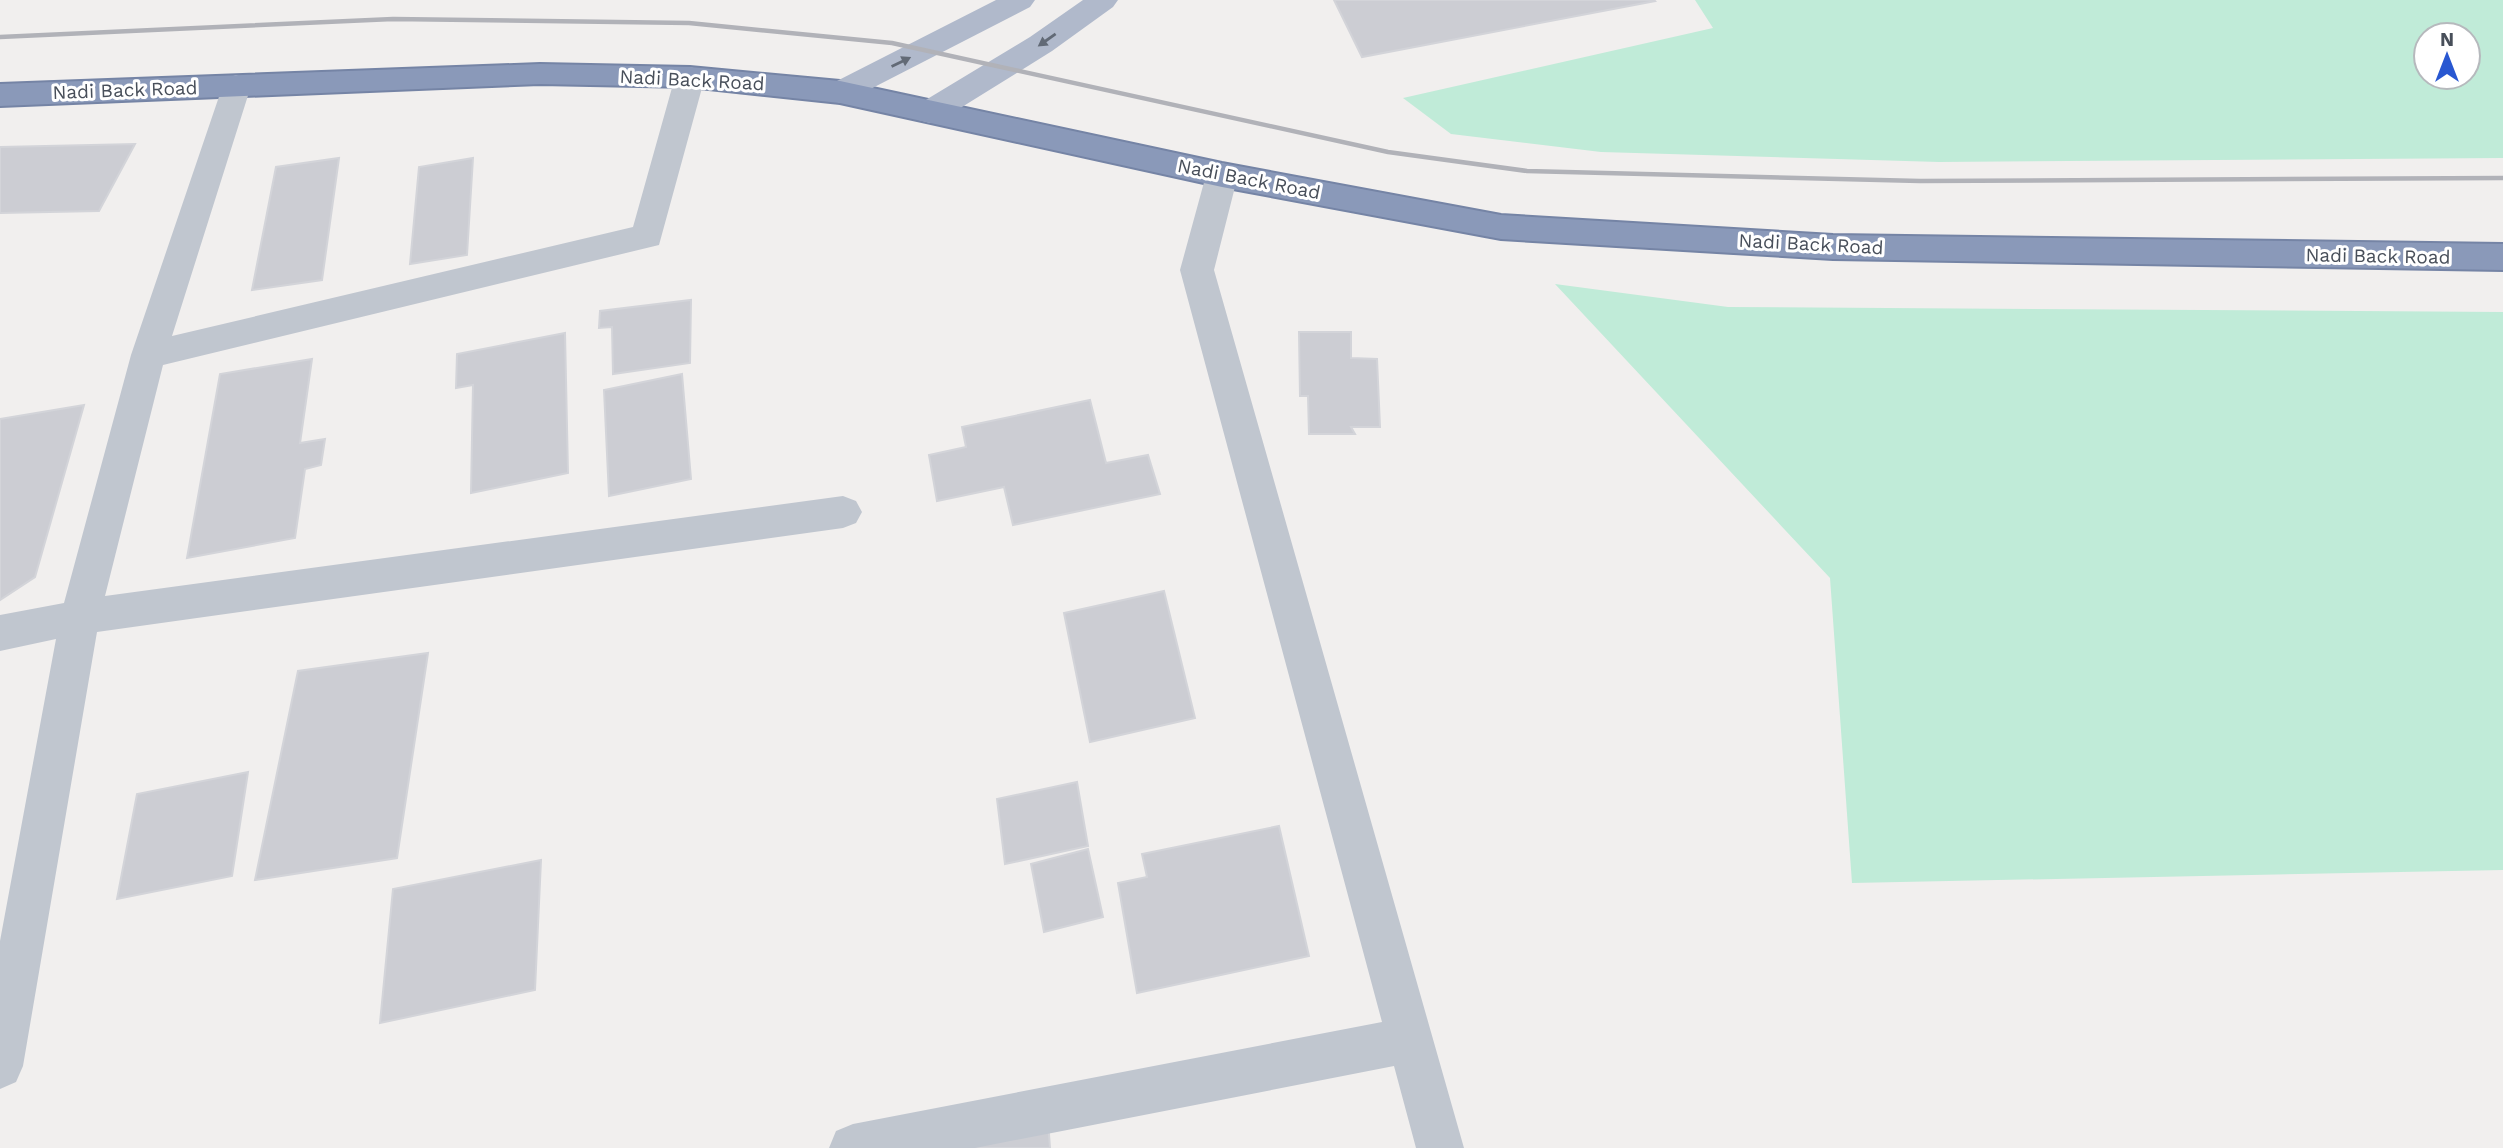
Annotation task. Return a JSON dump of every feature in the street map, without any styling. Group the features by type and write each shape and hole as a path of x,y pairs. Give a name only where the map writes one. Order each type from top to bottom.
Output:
{"highway":[{"name":"Nadi Back Road","path":"0,95 540,75 690,77 840,92 1222,174 1501,227 1833,247 2503,257"}],"main road":[{"path":"840,92 1020,0"},
{"path":"930,112 1041,44 1103,0"}],"street":[{"path":"148,355 647,236 690,77"},
{"path":"0,1066 80,617 148,355 236,86"},
{"path":"1222,174 1197,270 1440,1148"},
{"path":"0,634 80,617 843,512"},
{"path":"853,1148 1409,1040"}],"green space":[{"path":"1695,0 2503,0 2503,158 1939,162 1601,152 1451,134 1403,98 1713,28"},
{"path":"1555,284 1728,307 2503,312 2503,870 1852,883 1830,578"}],"building":[{"path":"1334,0 1654,0 1655,1 1362,57"},
{"path":"135,144 99,211 0,213 0,147"},
{"path":"339,158 322,280 252,290 276,167"},
{"path":"473,158 467,255 410,264 419,167"},
{"path":"691,300 690,363 613,374 612,327 599,328 600,311"},
{"path":"1299,332 1351,332 1351,358 1377,359 1380,427 1351,427 1355,434 1309,434 1308,396 1300,396"},
{"path":"565,333 568,473 471,493 473,385 456,388 457,354"},
{"path":"312,359 300,443 325,439 321,465 305,469 295,538 187,558 220,374"},
{"path":"682,374 691,479 609,496 604,390"},
{"path":"1090,400 1106,463 1148,455 1160,494 1013,525 1004,487 937,501 929,455 966,447 962,427"},
{"path":"84,405 35,577 0,600 0,419"},
{"path":"1164,591 1195,718 1090,742 1064,613"},
{"path":"428,653 397,858 255,880 298,671"},
{"path":"248,772 232,876 117,899 137,794"},
{"path":"1077,782 1088,846 1005,864 997,799"},
{"path":"1279,826 1309,956 1137,993 1118,883 1147,877 1142,854"},
{"path":"1088,849 1103,917 1044,932 1031,864"},
{"path":"541,860 535,990 380,1023 393,889"},
{"path":"1048,1120 1050,1148 880,1148"}],"railway":[{"path":"0,37 393,19 689,23 892,43 1388,152 1527,171 1920,181 2503,178"}]}
